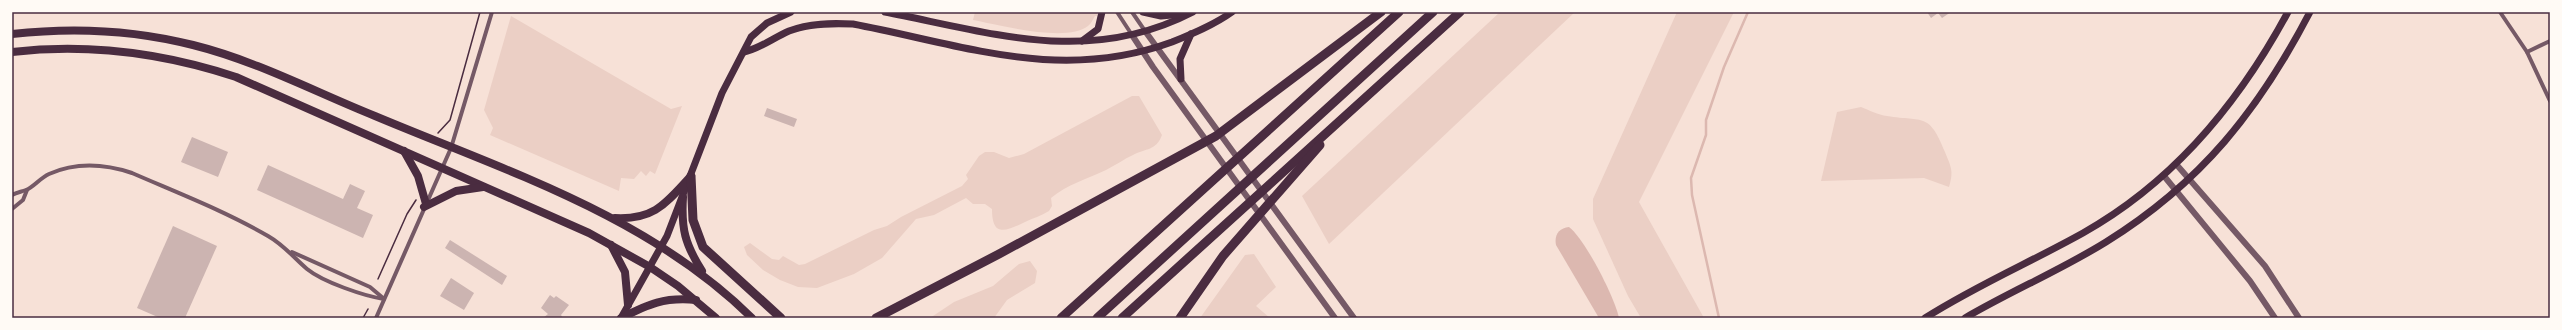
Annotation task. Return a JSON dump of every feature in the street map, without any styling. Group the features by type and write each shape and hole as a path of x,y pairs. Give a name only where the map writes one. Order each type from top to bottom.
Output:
{"highway":[{"path":"876,318 1013,247 1216,136 1381,12"},
{"path":"1061,318 1399,12"},
{"path":"1097,318 1433,12"},
{"path":"1122,318 1460,12"},
{"path":"1180,318 1223,256 1289,183 1334,127"},
{"path":"691,176 693,220 703,247 781,318"}],"main road":[{"path":"621,318 662,246 683,197 722,93 755,31 791,12"},
{"path":"885,12 1015,39 1055,43 1080,42 1132,34 1145,31 1192,13"},
{"path":"1080,42 1098,29 1102,12"},
{"path":"1143,12 1161,16 1192,13"},
{"path":"744,52 759,48 789,31 817,24 834,23 853,24 970,50 1034,60 1091,60 1157,47 1192,34 1232,12"},
{"path":"1929,317 2083,233 2164,176 2206,133 2244,86 2288,12"},
{"path":"1965,318 2105,243 2190,179 2223,145 2263,94 2287,57 2310,12"},
{"path":"12,34 54,30 107,31 152,37 203,48 263,69 612,218 662,246 705,275 752,318"},
{"path":"1181,79 1180,58 1192,34"},
{"path":"12,52 56,49 105,50 158,56 189,63 264,88 611,244 650,267 696,300 716,318"},
{"path":"404,151 418,176 425,206 456,191 485,187"},
{"path":"612,218 633,218 652,213 668,201 691,176"},
{"path":"683,197 684,234 693,256 705,275"},
{"path":"611,244 625,272 628,305"},
{"path":"621,318 656,301 676,298 696,300"}],"street":[{"path":"376,318 451,148 492,12"},
{"path":"1117,12 1142,51 1174,96 1335,318"},
{"path":"1132,12 1354,318"},
{"path":"2500,12 2527,52 2550,101"},
{"path":"2527,52 2550,41"},
{"path":"2176,164 2265,266 2299,318"},
{"path":"12,195 27,190 49,174 73,166 106,166 118,168 245,224 289,251 370,287 384,299"},
{"path":"2164,176 2250,281 2275,318"},
{"path":"12,209 23,200 27,190"},
{"path":"289,251 308,270 367,297 384,299"}],"path":[{"path":"439,131 450,120 480,12"},
{"path":"378,279 407,214 416,200"},
{"path":"363,318 368,308"}],"shaded area":[{"path":"975,12 1097,12 1097,16 1095,16 1088,26 1078,31 1049,33 1015,29 973,20"},
{"path":"1500,12 1575,12 1329,244 1302,196"},
{"path":"1677,12 1734,12 1639,202 1704,318 1641,318 1628,296 1593,219 1593,199"},
{"path":"511,16 671,109 682,106 655,174 650,171 646,176 641,171 634,179 621,178 619,191 490,135 493,128 484,110"},
{"path":"1132,96 1139,96 1162,135 1157,144 1154,147 1138,153 1057,193 1051,198 1052,206 1049,211 1012,228 1001,230 997,228 994,225 992,209 985,204 973,204 966,198 934,215 916,219 882,258 854,274 817,288 798,287 780,280 763,270 747,255 744,247 750,243 772,259 779,260 783,256 799,265 805,264 874,230 887,226 901,217 962,186 968,179 966,175 979,156 985,152 994,152 1009,158 1024,154"},
{"path":"1861,107 1880,115 1917,119 1924,121 1929,125 1939,139 1950,165 1952,173 1949,187 1924,178 1821,181 1837,112"},
{"path":"1569,227 1583,243 1591,256 1612,297 1619,318 1599,318 1556,245 1556,238 1560,230"},
{"path":"1254,254 1276,287 1256,306 1270,318 1200,318 1245,255"},
{"path":"1030,261 1037,271 1035,283 1007,300 994,318 930,318 954,302 993,286 1019,264"}],"building":[{"path":"1927,12 1951,12 1942,18 1938,13 1931,18"},
{"path":"767,108 797,119 794,127 764,116"},
{"path":"192,137 228,152 218,177 181,162"},
{"path":"268,165 343,199 350,184 365,191 357,208 373,215 363,238 257,190"},
{"path":"173,226 217,246 185,318 160,318 137,308"},
{"path":"450,240 507,276 502,285 445,248"},
{"path":"451,278 474,293 464,310 440,296"},
{"path":"550,295 554,298 556,296 569,305 561,315 563,318 543,318 548,314 541,308"}],"waterway":[{"path":"1719,318 1692,195 1691,178 1706,135 1706,120 1724,67 1748,12"}]}
